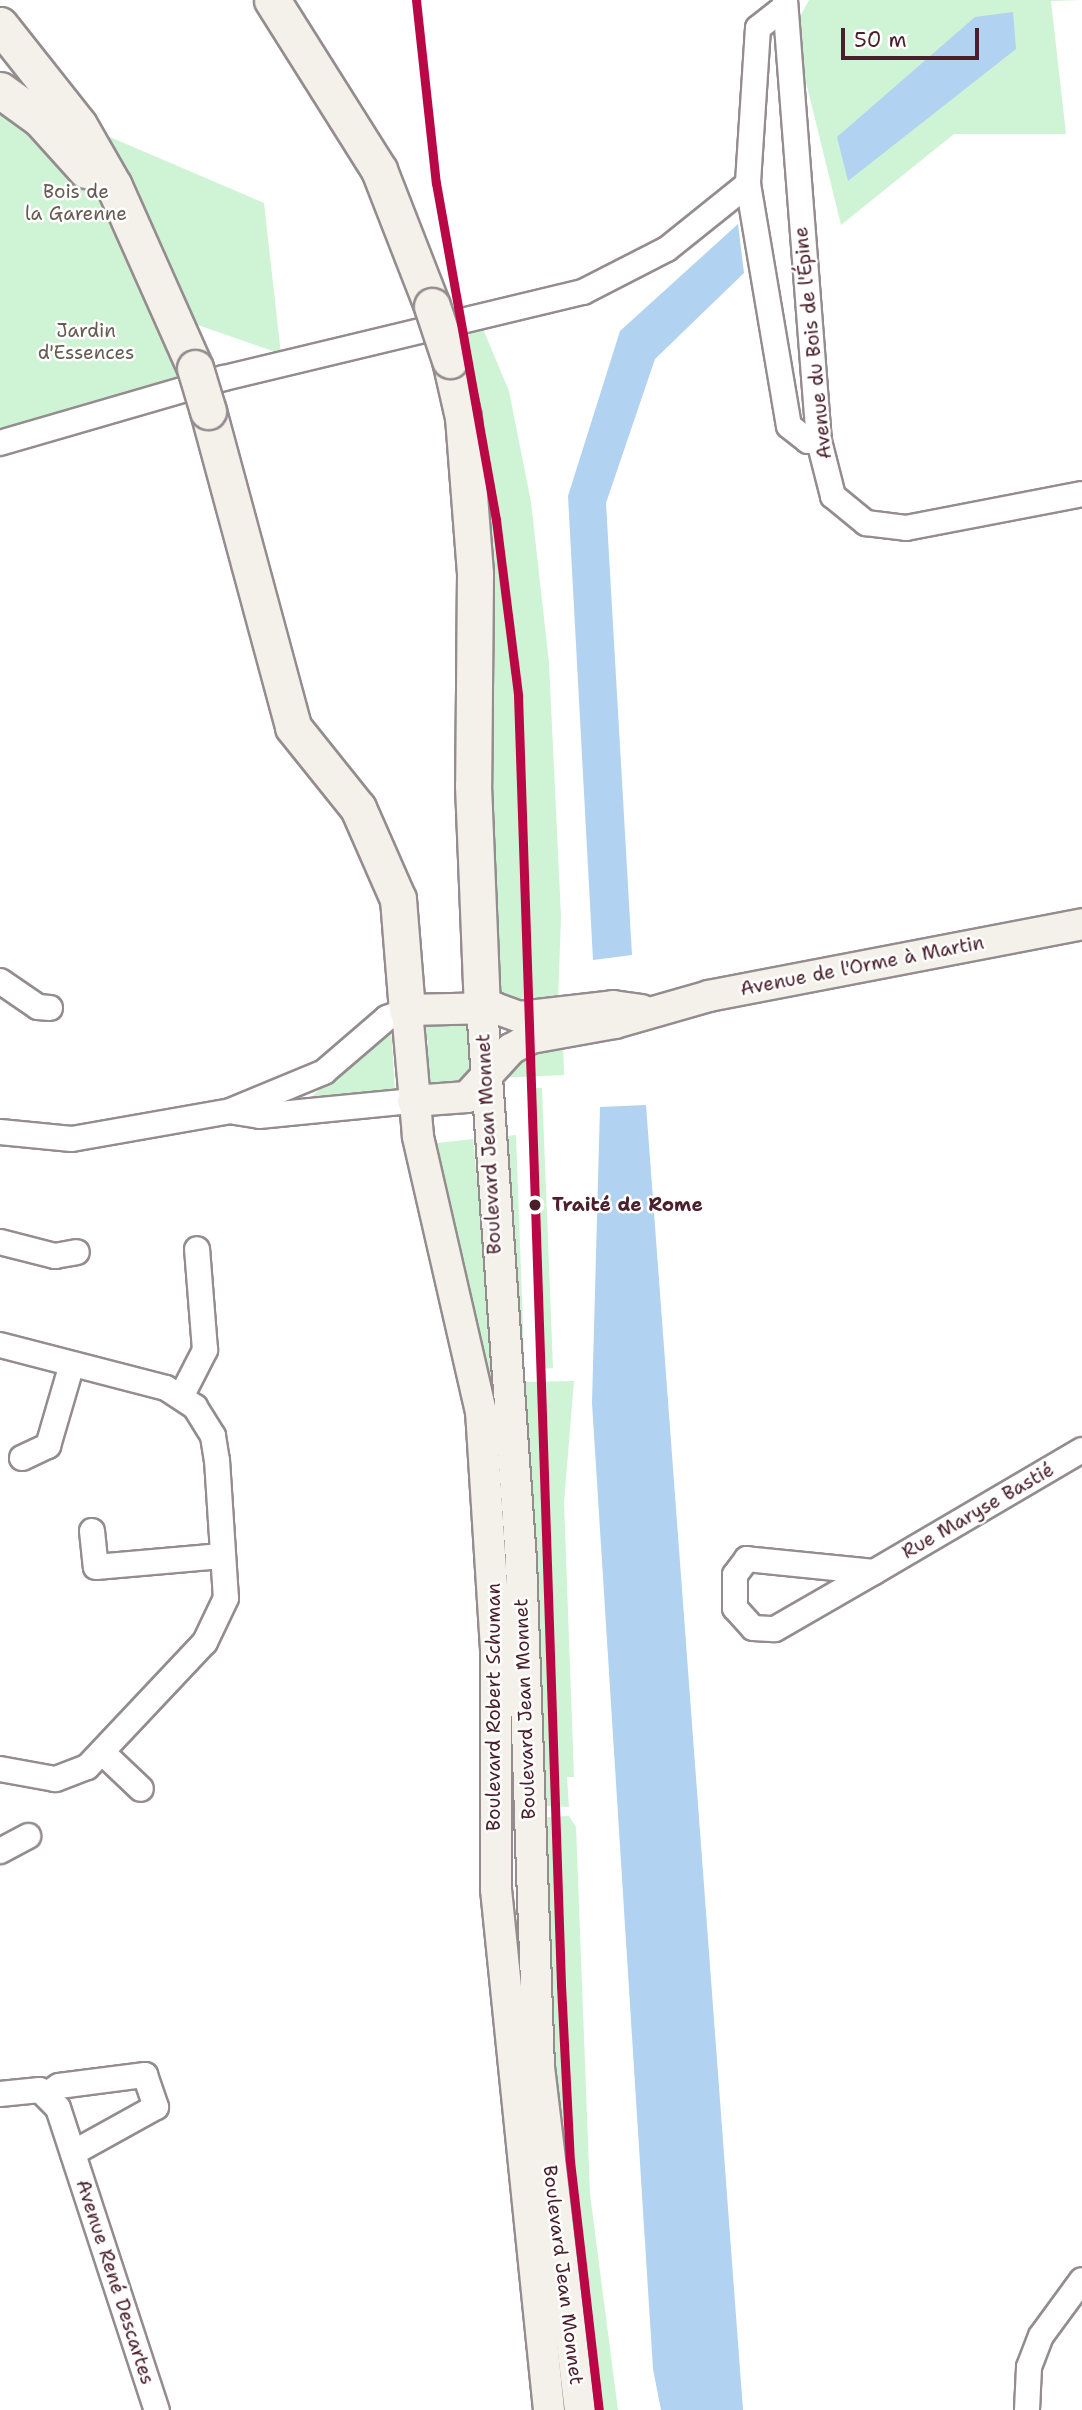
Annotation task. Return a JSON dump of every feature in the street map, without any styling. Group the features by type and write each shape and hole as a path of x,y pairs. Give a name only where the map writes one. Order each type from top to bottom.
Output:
{"highway":[{"path":"272,0 379,170 432,306 450,360 463,417 475,573 473,785 482,1007"},
{"path":"0,25 79,125 127,218 195,368 293,727 358,808 387,866 404,928 407,1010"},
{"path":"0,90 72,151 127,218"}],"main road":[{"name":"Avenue de l'Orme à Martin","path":"412,1101 467,1097 525,1040 615,1023 642,1010 1082,924"},
{"name":"Avenue de l'Orme à Martin","path":"407,1010 482,1007 520,1017 613,1006 642,1010"},
{"name":"Boulevard Jean Monnet","path":"482,1007 484,1082 521,1560 539,2067 580,2410"},
{"name":"Boulevard Robert Schuman","path":"407,1010 412,1101 481,1412 496,1649 496,1889 549,2410"}],"street":[{"name":"Avenue du Bois de l'Épine","path":"783,5 819,441 833,496 866,523 887,528 1082,494"},
{"path":"783,5 771,11 758,28 748,184 789,426 808,441 819,441"},
{"path":"0,443 224,378 583,292 667,249 748,184"},
{"path":"0,981 38,1007 50,1008"},
{"path":"0,1132 72,1139 230,1111 324,1072 387,1018 407,1010"},
{"path":"230,1111 259,1116 412,1101"},
{"path":"0,1242 55,1256 77,1252"},
{"path":"181,1395 205,1350 197,1249"},
{"path":"0,1345 181,1395 213,1436 226,1598 215,1629 103,1753 55,1779 0,1769"},
{"path":"22,1458 48,1446 72,1364"},
{"name":"Rue Maryse Bastié","path":"874,1572 747,1559 735,1574 735,1608 753,1628 775,1629 874,1572 1082,1450"},
{"path":"92,1531 96,1567 222,1556"},
{"path":"103,1753 141,1789"},
{"path":"0,1851 27,1836"},
{"name":"Avenue René Descartes","path":"0,2094 47,2094 59,2086 145,2076 156,2107 73,2153"},
{"name":"Avenue René Descartes","path":"47,2094 73,2153 157,2410"},
{"path":"1027,2410 1029,2367 1041,2336 1082,2280"}],"green space":[{"path":"809,0 1082,0 1051,1 1066,134 954,134 841,225 793,29"},
{"name":"Bois de la Garenne","path":"0,90 264,203 281,354 152,309 184,390 0,443"},
{"path":"483,329 509,391 531,502 549,663 561,916 558,1002 507,1004 494,988 454,337"},
{"path":"433,1021 465,1023 468,1030 471,1072 464,1083 431,1085 425,1079 428,1040 422,1040 422,1031"},
{"path":"391,1027 395,1091 307,1101 327,1083"},
{"path":"563,1042 564,1075 498,1078 517,1055"},
{"path":"529,1088 542,1088 553,1368 540,1369"},
{"path":"516,1135 525,1382 574,1381 564,1502 574,1777 567,1777 569,1807 546,1806 543,1739 536,1738 501,1137"},
{"path":"473,1139 507,1482 521,1821 504,1822 505,1647 429,1144"},
{"path":"569,1816 576,1827 590,2194 618,2410 589,2410 557,2152 539,1832 547,1831 547,1817"}],"water":[{"path":"1013,12 1016,49 848,181 837,137 975,17"},
{"path":"738,224 744,273 655,359 606,503 632,955 593,960 568,496 620,331"},
{"path":"646,1105 743,2410 661,2410 653,2369 592,1403 600,1107"}],"transit line":[{"path":"416,0 436,183 496,520 518,695 561,1985 570,2161 599,2410"}],"place":[{"name":"Traité de Rome","path":"535,1205"}],"park label":[{"name":"Jardin d'Essences","path":"86,342"}]}
